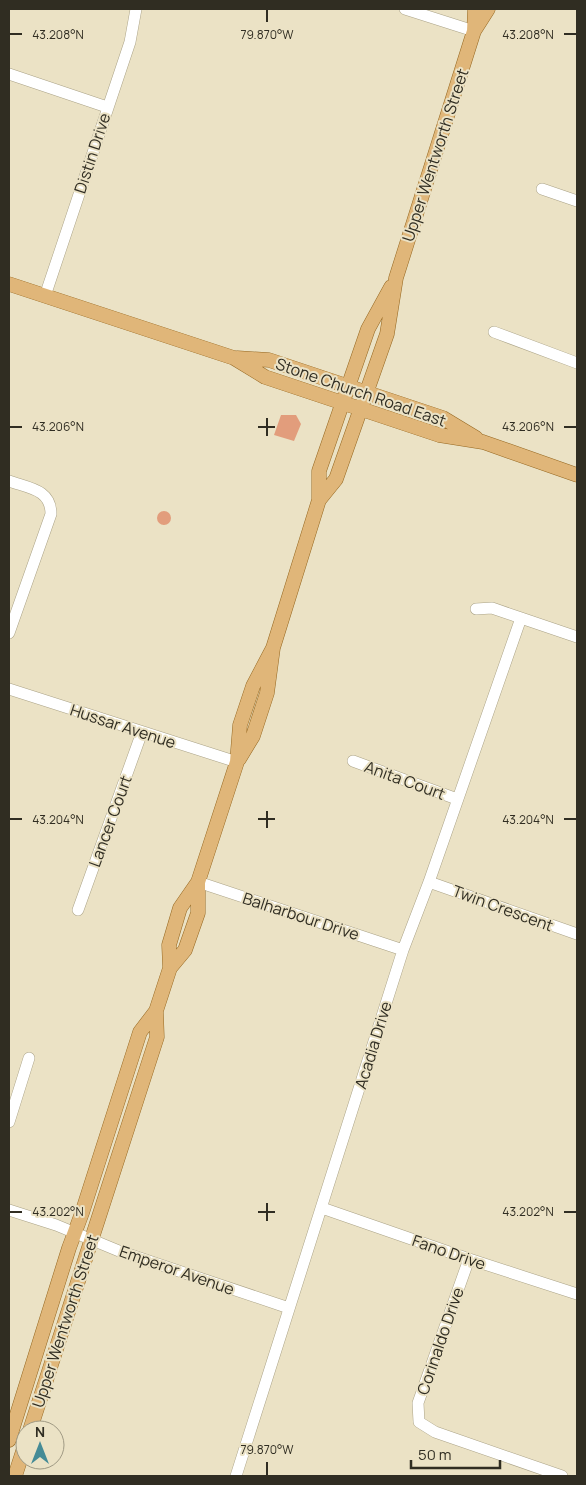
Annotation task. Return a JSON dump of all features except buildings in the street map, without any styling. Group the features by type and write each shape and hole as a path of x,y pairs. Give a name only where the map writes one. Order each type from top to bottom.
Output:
{"main road":[{"name":"Upper Wentworth Street","path":"474,9 474,31"},
{"name":"Upper Wentworth Street","path":"319,500 336,479 387,334 396,278 474,31 488,9"},
{"name":"Upper Wentworth Street","path":"9,1440 74,1232 140,1032 156,1010 170,968 185,950 198,913 198,882 237,762 253,736 267,693 273,648 319,500 320,471 368,329 396,278"},
{"name":"Stone Church Road East","path":"9,284 234,358 265,377 439,435 483,442 577,475"},
{"name":"Stone Church Road East","path":"234,358 270,360 443,418 483,442"},
{"name":"Upper Wentworth Street","path":"33,1420 157,1037 156,1010"}],"street":[{"name":"Distin Drive","path":"45,296 130,42 136,9"},
{"path":"405,9 474,31"},
{"path":"9,74 107,107"},
{"path":"542,189 577,201"},
{"path":"494,332 577,363"},
{"path":"9,480 42,493 51,504 51,514 9,633"},
{"path":"476,609 492,608 577,637"},
{"name":"Acadia Drive","path":"236,1476 403,950 429,882 521,618"},
{"name":"Hussar Avenue","path":"9,689 237,762"},
{"name":"Lancer Court","path":"78,910 142,732"},
{"name":"Anita Court","path":"353,760 457,799"},
{"name":"Balharbour Drive","path":"198,882 403,950"},
{"name":"Twin Crescent","path":"429,882 577,934"},
{"path":"9,1122 29,1058"},
{"name":"Fano Drive","path":"322,1208 577,1294"},
{"name":"Emperor Avenue","path":"9,1210 74,1232 120,1251 289,1308"},
{"name":"Corinaldo Drive","path":"469,1259 418,1403 419,1422 435,1432 562,1476"}],"shaded area":[{"path":"281,415 296,415 301,424 294,441 274,435"},
{"path":"164,511 169,513 171,518 169,523 164,525 159,523 157,518 159,513"}]}
